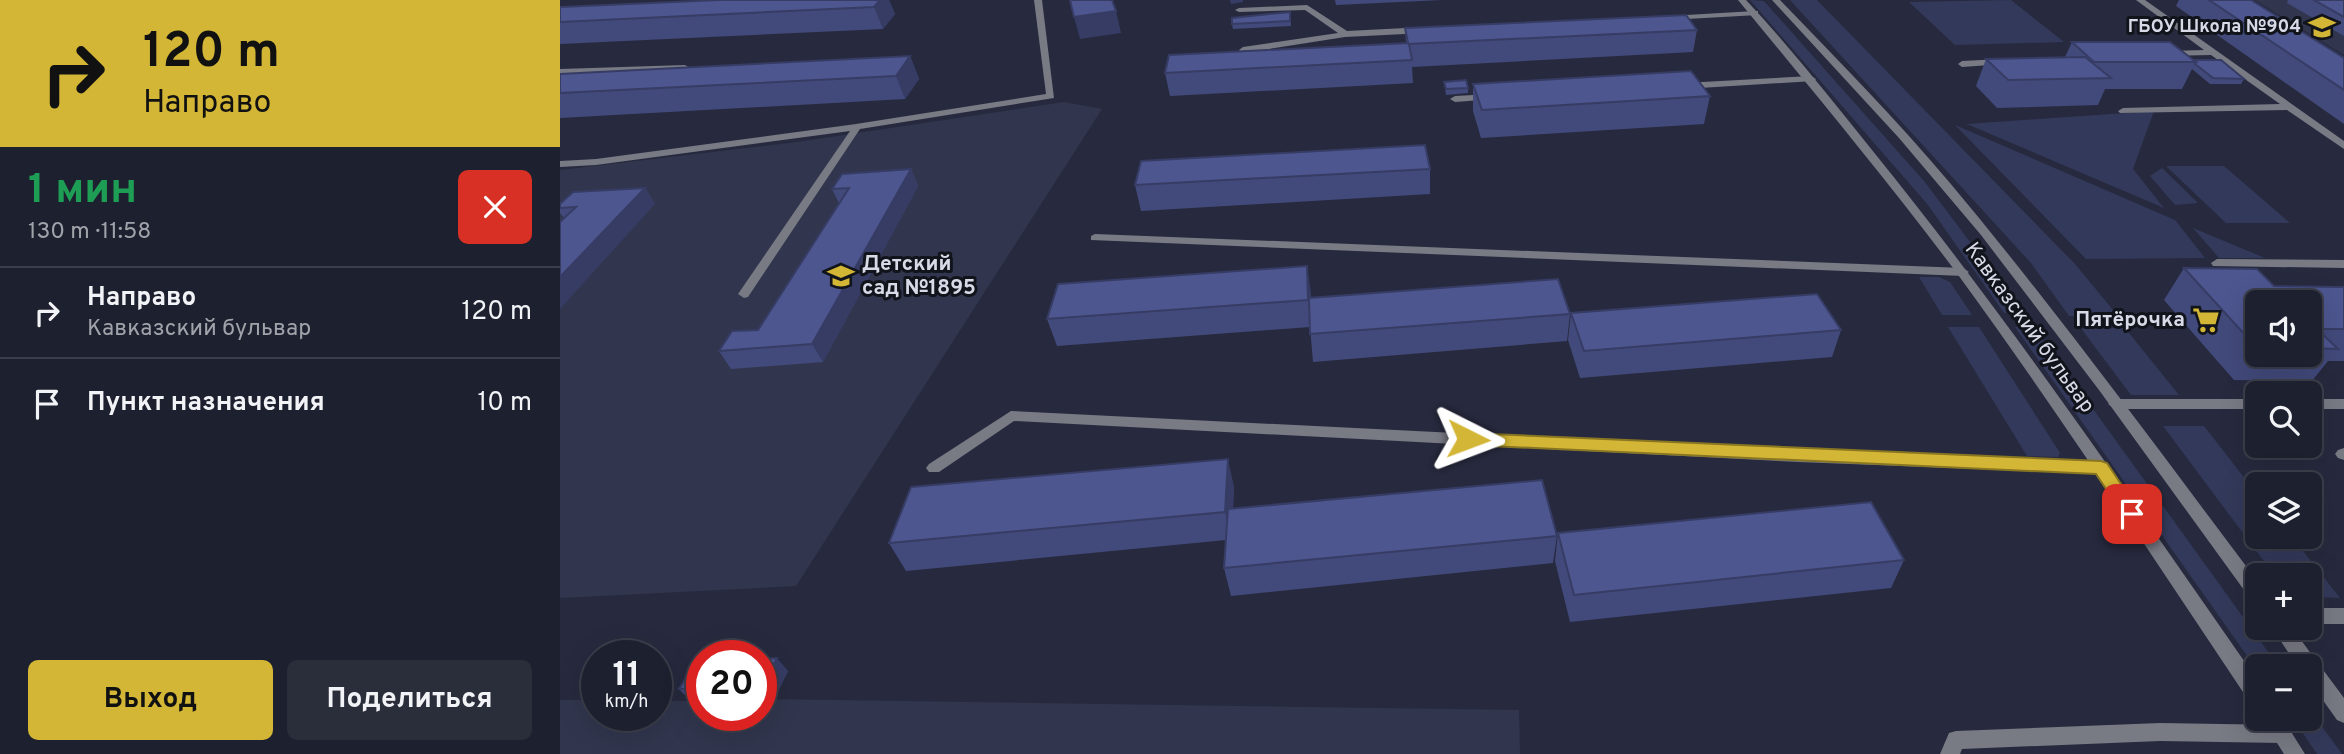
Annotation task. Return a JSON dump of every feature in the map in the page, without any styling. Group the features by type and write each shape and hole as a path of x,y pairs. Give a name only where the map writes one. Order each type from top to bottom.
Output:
{"street":[{"path":"560,164 596,162 856,127 1051,96 1038,0"},
{"name":"Кавказский бульвар","path":"1742,0 1811,79 1963,272 2245,679"},
{"name":"Кавказский бульвар","path":"1776,0 1891,122 1946,186 2053,321 2245,579"},
{"path":"2140,0 2344,146"},
{"path":"1239,10 1307,7 1345,34"},
{"path":"1659,18 1755,13"},
{"path":"1243,50 1345,34 1442,29"},
{"path":"2156,54 2212,51"},
{"path":"1962,64 2016,61"},
{"path":"560,72 699,67"},
{"path":"1671,87 1811,79"},
{"path":"1455,99 1509,96"},
{"path":"2123,111 2289,107"},
{"path":"744,294 854,134 856,127"},
{"path":"1095,238 1963,272"},
{"path":"2217,263 2344,264"},
{"path":"2115,404 2245,404"},
{"path":"2322,404 2344,404"},
{"path":"934,468 1011,415 1799,456 2101,468"},
{"path":"2322,616 2344,616"},
{"path":"2322,684 2344,714"},
{"path":"1950,754 1956,740 2245,728"},
{"path":"2280,731 2295,754"}],"shaded area":[{"path":"1750,0 1764,1 1924,181 2023,312 2004,313 1928,205"},
{"path":"1790,0 1817,0 2075,264 2118,316 2069,316 2031,263"},
{"path":"2011,0 2064,42 1955,45 1909,2"},
{"name":"ГБОУ Школа №904","path":"2255,0 2344,0 2344,55"},
{"path":"1064,102 1102,109 796,586 560,598 560,170 797,142"},
{"path":"2154,111 2133,169 2164,208 1967,124"},
{"path":"1955,125 2175,220 2205,258 2086,259"},
{"path":"2166,166 2224,166 2290,223 2226,223"},
{"path":"2162,168 2198,203 2175,205 2150,176"},
{"path":"2193,228 2265,258 2219,258"},
{"path":"1919,277 1939,277 1950,282 1972,315 1942,315"},
{"path":"1948,327 1979,327 2060,453 2058,457 2027,456"},
{"path":"2015,327 2034,327 2245,620 2245,640 2260,640 2270,654 2246,654"},
{"path":"2080,327 2125,328 2179,395 2131,395"},
{"path":"2163,426 2204,426 2245,479 2245,536"},
{"path":"2255,549 2301,549 2312,563 2265,563"},
{"path":"2322,575 2340,598 2322,597"},
{"path":"777,699 1519,710 1520,754 560,754 560,700 581,700 581,731 672,731 672,701 686,701 686,731 777,731"},
{"path":"2322,726 2342,754 2317,754 2301,731 2322,731"}],"building":[{"path":"719,0 880,0 874,7 560,22 560,7"},
{"path":"1070,0 1112,0 1116,11 1074,17"},
{"path":"2209,0 2251,0 2344,58 2344,90"},
{"path":"2314,0 2344,0 2344,17"},
{"path":"1290,12 1290,21 1232,24 1232,18"},
{"path":"1686,15 1697,30 1409,44 1412,60 1165,73 1169,55 1408,43 1405,28"},
{"path":"2072,42 2170,42 2196,62 2094,62"},
{"path":"910,56 896,76 560,93 560,74"},
{"path":"2085,57 2111,78 2008,80 1986,59"},
{"path":"2194,60 2221,60 2244,79 2213,78 2195,64"},
{"path":"1691,71 1710,96 1482,110 1473,84"},
{"path":"1466,80 1468,88 1446,89 1444,82"},
{"path":"1425,145 1430,169 1135,185 1141,161"},
{"path":"911,169 812,344 719,351 732,331 758,330 849,188 832,189 842,174"},
{"path":"645,188 560,277 560,222 576,207 560,208 560,204 573,192"},
{"path":"1307,266 1308,300 1047,319 1058,284"},
{"path":"2184,268 2257,269 2274,286 2344,287 2344,329 2322,329 2322,290 2245,290 2245,335"},
{"path":"1558,279 1570,314 1310,334 1309,298"},
{"path":"1817,294 1841,330 1584,351 1571,313"},
{"path":"2322,334 2338,349 2322,348"},
{"path":"1228,459 1225,512 889,543 911,487"},
{"path":"1542,480 1557,536 1224,568 1228,509"},
{"path":"1871,502 1904,560 1574,595 1558,533"},
{"path":"686,678 686,689 679,689"}],"place":[{"name":"ГБОУ Школа №904","path":"2322,27"},
{"name":"Детский сад №1895","path":"841,276"},
{"name":"Пятёрочка","path":"2206,320"}],"route":[{"path":"1468,439 2101,468 2132,514"}]}
